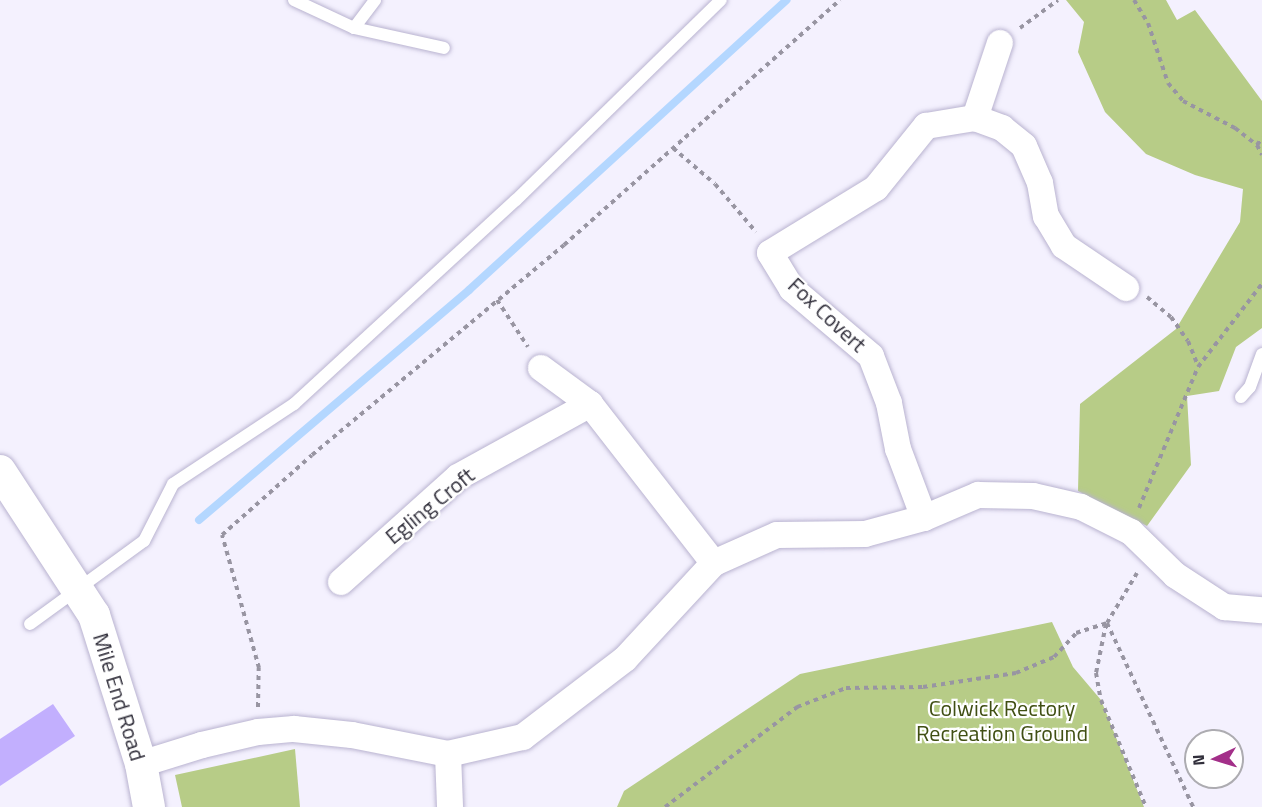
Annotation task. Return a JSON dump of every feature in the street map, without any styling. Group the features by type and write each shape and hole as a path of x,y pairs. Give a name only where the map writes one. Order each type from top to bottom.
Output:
{"street":[{"path":"1000,43 975,118 1002,128 1024,146 1040,183 1046,216 1064,246 1126,288"},
{"name":"Fox Covert","path":"924,518 898,449 889,403 871,356 792,290 770,253 876,188 926,126 975,118"},
{"path":"541,368 590,404 714,563"},
{"name":"Egling Croft","path":"341,582 458,477 590,404"},
{"name":"Mile End Road","path":"0,471 79,590 101,634 141,764 150,807"},
{"path":"141,764 258,732 316,730 448,754 523,737 625,659 714,563 777,535 865,534 924,518 978,495 1033,495 1081,507 1131,532 1175,574 1224,607 1262,610"},
{"path":"448,754 450,807"}],"lane":[{"path":"294,0 354,28 444,48"},
{"path":"354,28 375,0"},
{"path":"30,624 144,541 173,484 294,404 516,200 721,0"},
{"path":"1241,398 1250,387 1262,354"}],"path":[{"path":"258,732 259,668 222,535 673,148 840,0"},
{"path":"1000,43 1058,0"},
{"path":"1134,0 1148,23 1167,83 1183,101 1235,128 1257,145 1262,155"},
{"path":"1257,145 1262,138"},
{"path":"673,148 715,184 747,220 770,253"},
{"path":"1146,807 1101,700 1096,673 1107,623 1138,571 1131,532 1198,367 1262,284"},
{"path":"1126,288 1155,300 1171,317 1188,341 1198,367"},
{"path":"497,300 541,368"},
{"path":"665,807 797,707 846,688 922,687 1016,673 1054,657 1076,633 1107,623"},
{"path":"1107,623 1193,807"}],"green space":[{"path":"1066,0 1166,0 1177,20 1195,10 1262,101 1262,328 1236,347 1219,391 1187,396 1191,465 1147,526 1078,491 1080,404 1176,329 1240,222 1243,189 1195,175 1146,154 1105,112 1078,52 1084,22"},
{"name":"Colwick Rectory Recreation Ground","path":"1052,622 1073,667 1101,700 1144,807 617,807 624,791 800,674"},
{"path":"295,749 300,807 182,807 175,775"}],"building":[{"path":"53,704 75,736 0,786 0,739"}],"waterway":[{"path":"199,520 469,290 787,0"}]}
